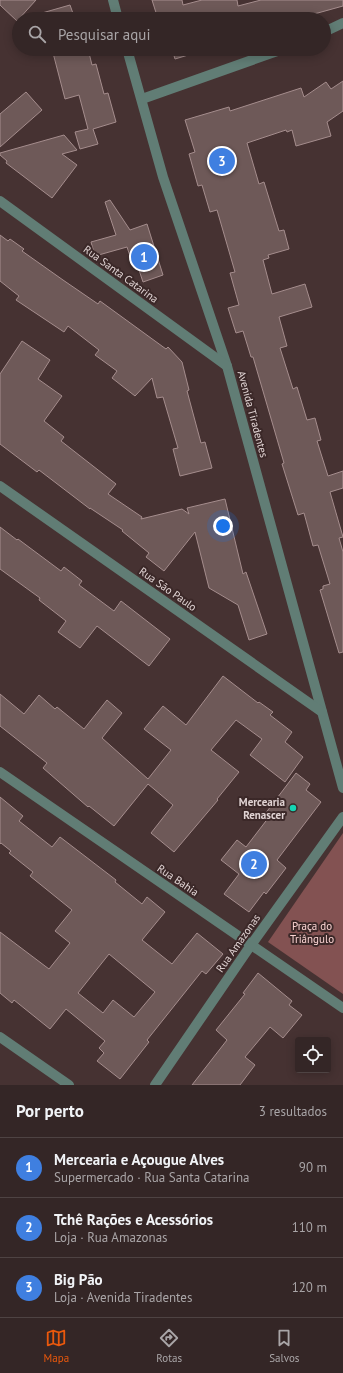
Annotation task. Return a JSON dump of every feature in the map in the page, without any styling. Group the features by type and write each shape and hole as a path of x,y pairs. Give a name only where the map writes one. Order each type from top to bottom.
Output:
{"street":[{"path":"113,0 116,12"},
{"path":"331,29 343,23"},
{"name":"Avenida Tiradentes","path":"129,56 163,177 227,366 343,788"},
{"path":"142,99 263,56"},
{"name":"Rua Santa Catarina","path":"0,201 227,366"},
{"name":"Rua São Paulo","path":"0,486 322,712"},
{"name":"Rua Bahia","path":"0,772 343,1008"},
{"name":"Rua Amazonas","path":"155,1085 251,945 343,817"},
{"path":"0,1037 69,1085"}],"green space":[{"name":"Praça do Triângulo","path":"343,833 343,994 268,942"}],"building":[{"path":"0,0 36,0 25,12 12,12 12,16 0,5"},
{"path":"152,0 182,0 183,5 202,0 237,0 238,6 261,0 343,0 343,6 321,12 156,12"},
{"path":"70,5 72,12 46,12"},
{"path":"54,56 90,56 92,65 96,64 104,94 108,93 116,122 93,129 98,144 80,149 75,132 88,129 79,95 65,99"},
{"path":"174,56 185,56 175,59"},
{"path":"343,81 343,111 327,122 331,136 296,146 292,130 287,132 286,130 247,143 259,184 264,182 279,231 284,230 289,249 268,255 269,258 263,260 272,294 305,284 312,307 279,317 287,346 280,348 293,389 297,387 307,420 315,418 321,440 317,441 328,476 343,471 343,488 330,492 343,537 339,538 343,552 343,652 339,653 320,590 323,589 323,586 330,584 318,545 313,546 304,513 298,515 282,464 284,463 253,357 251,357 243,331 236,333 228,308 239,305 230,273 235,272 217,210 210,212 202,185 198,186 189,154 195,152 185,120 229,107 230,111 301,88 304,97 326,82 331,89"},
{"path":"26,92 42,110 0,147 0,114"},
{"path":"64,135 77,150 62,154 77,165 52,198 6,163 7,161 0,155 0,153"},
{"path":"110,200 130,230 147,224 163,275 143,282 137,264 133,265 127,247 95,256 91,242 116,235 105,202"},
{"path":"0,235 8,241 10,239 24,249 22,251 98,304 100,301 166,349 168,347 182,362 189,390 187,391 201,443 205,442 212,468 180,476 173,449 178,448 163,397 157,398 152,378 135,396 112,378 117,371 95,355 99,350 68,326 64,332 16,300 19,296 0,281"},
{"path":"22,341 50,360 38,379 62,396 44,421 64,437 61,441 116,484 108,494 142,517 141,519 182,509 189,514 187,508 225,499 243,574 246,572 267,634 249,640 238,605 209,588 195,532 164,571 146,557 149,553 122,531 123,530 90,509 39,470 37,472 0,444 0,374"},
{"path":"0,527 61,571 64,567 82,581 79,585 114,611 121,601 170,639 149,666 97,626 80,648 58,632 66,621 39,600 40,598 0,569"},
{"path":"223,676 258,703 259,702 273,712 270,715 292,732 285,742 303,757 285,782 250,755 262,739 236,720 211,750 239,772 217,799 218,800 174,852 151,833 173,805 148,784 114,826 89,806 88,807 43,768 47,763 0,726 0,694 24,714 39,695 55,709 57,707 84,729 107,700 122,713 102,738 148,779 171,750 144,729 163,706 186,725"},
{"path":"296,773 310,784 306,790 321,802 277,860 286,868 266,894 264,892 249,912 224,894 239,874 221,860 237,840 246,847 269,817 265,814"},
{"path":"0,797 23,816 19,821 52,847 60,837 116,880 115,882 142,904 147,897 165,912 142,940 172,964 197,933 223,954 206,974 202,971 147,1040 149,1042 120,1079 97,1061 104,1053 99,1048 105,1041 66,1009 50,1029 14,1000 12,1003 0,993 0,932 49,969 70,943 55,931 72,910 30,876 33,872 9,853 11,851 1,843 0,844","holes":["109,954 155,992 134,1017 113,1000 103,1013 78,993"]},
{"path":"258,973 292,1001 289,1005 302,1015 283,1038 270,1027 245,1057 255,1065 240,1085 192,1085 227,1040 216,1030 245,994 243,993"}],"place":[{"name":"Big Pão","path":"222,161"},
{"name":"Mercearia e Açougue Alves","path":"144,257"},
{"name":"Mercearia Renascer","path":"293,808"},
{"name":"Tchê Rações e Acessórios","path":"254,864"}]}
